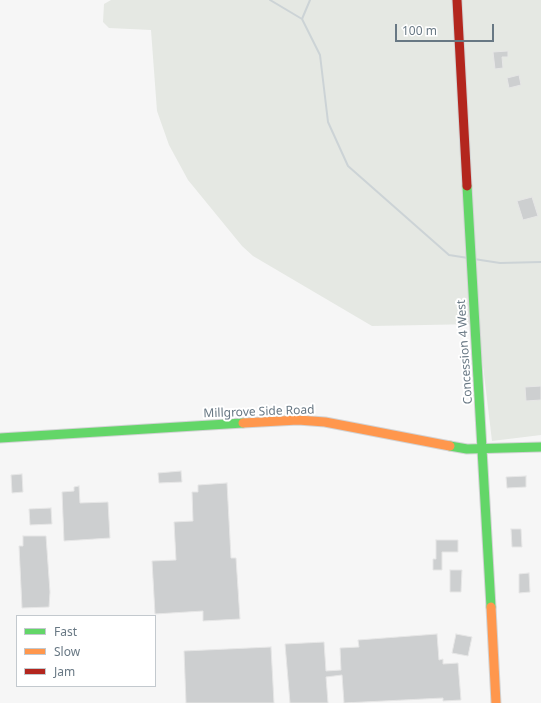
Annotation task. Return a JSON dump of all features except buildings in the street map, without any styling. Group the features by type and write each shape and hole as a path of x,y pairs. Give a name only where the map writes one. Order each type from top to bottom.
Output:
{"street":[{"name":"Concession 4 West","path":"457,0 496,703"},
{"name":"Millgrove Side Road","path":"0,438 298,420 325,422 452,447 483,450 541,447"}],"shaded area":[{"path":"111,0 541,0 541,435 492,441 478,324 372,326 253,256 242,246 188,180 169,145 157,111 151,30 109,28 103,22 104,4"}],"waterway":[{"path":"270,0 302,19 320,55 328,122 348,166 449,255 468,258"},
{"path":"302,19 310,0"},
{"path":"474,259 500,263 541,262"}],"traffic: fast":[{"path":"467,186 491,607"},
{"path":"0,438 243,423"},
{"path":"450,446 467,449 541,447"}],"traffic: slow":[{"path":"243,423 298,420 325,422 450,446"},
{"path":"491,607 496,703"}],"traffic: jam":[{"path":"457,0 467,186"}]}
